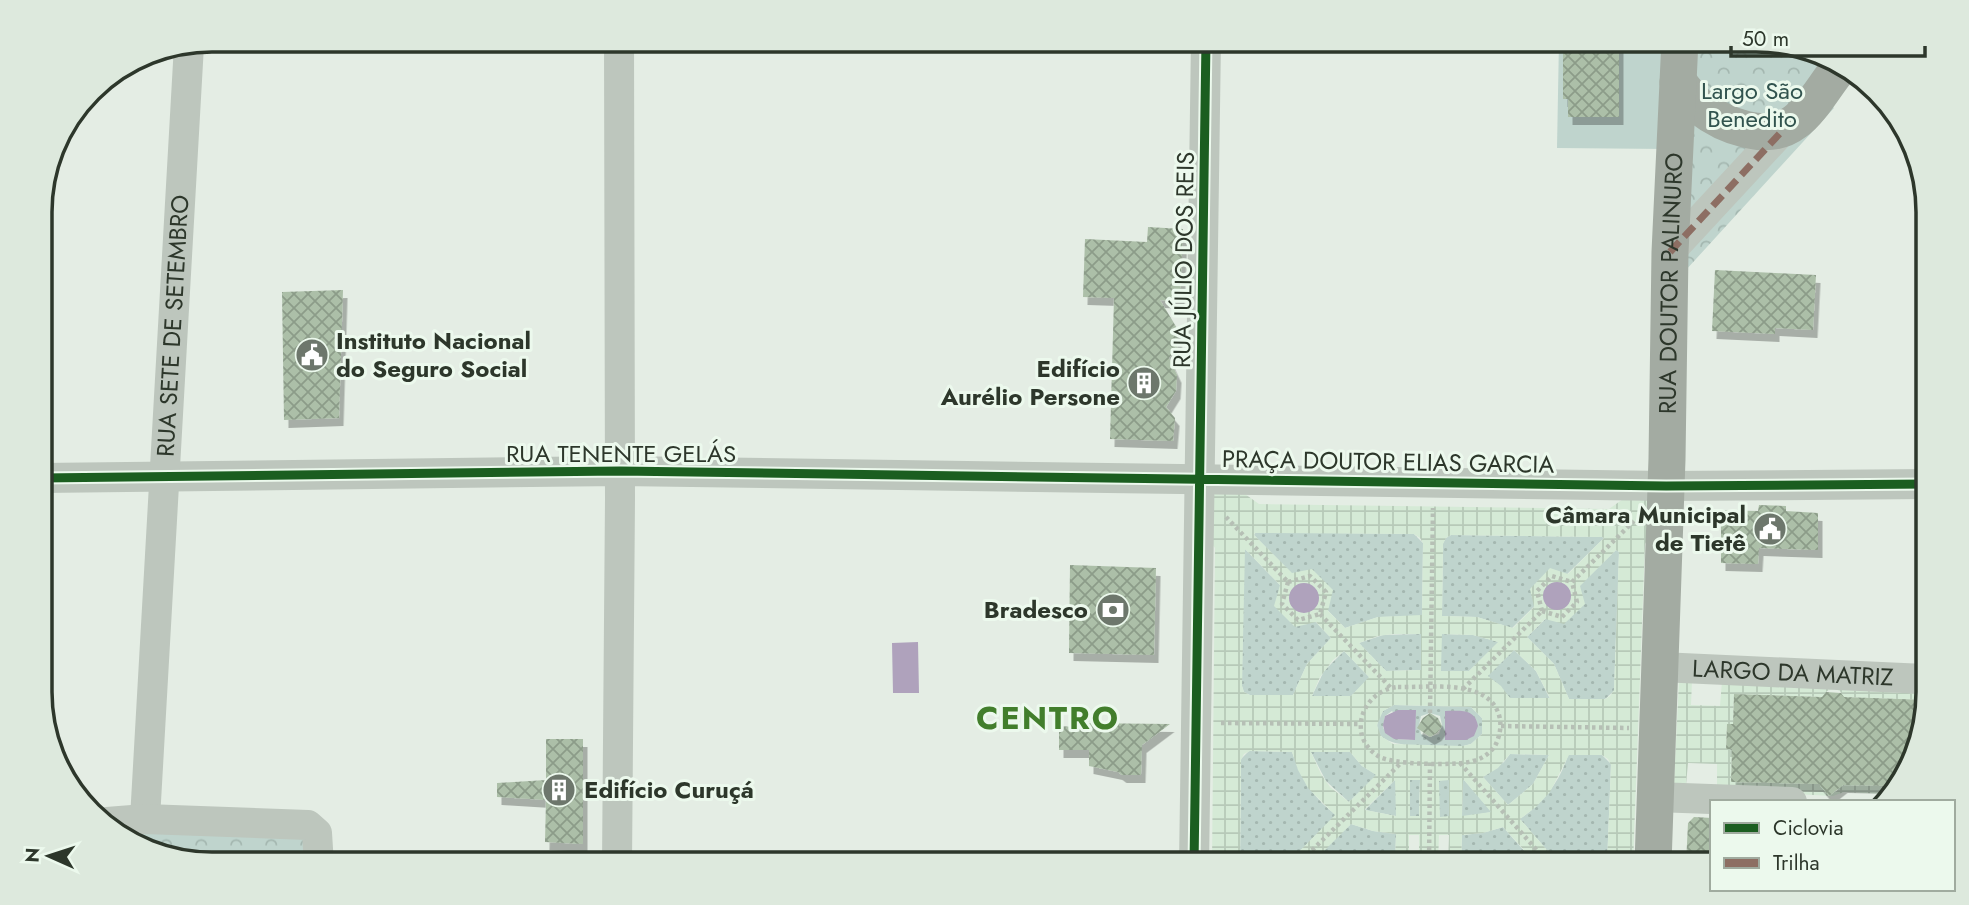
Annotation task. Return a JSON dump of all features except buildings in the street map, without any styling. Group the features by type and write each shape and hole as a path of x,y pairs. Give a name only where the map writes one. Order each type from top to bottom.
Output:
{"main road":[{"path":"1679,52 1678,82 1699,106 1717,118 1760,132 1783,130 1798,121 1834,73"},
{"name":"RUA DOUTOR PALINURO","path":"1666,485 1670,252 1678,82"},
{"path":"1653,852 1666,485"}],"street":[{"name":"RUA JÚLIO DOS REIS","path":"1200,479 1206,52"},
{"path":"617,852 619,53"},
{"name":"RUA SETE DE SETEMBRO","path":"145,819 189,55"},
{"path":"1670,252 1783,130"},
{"name":"RUA TENENTE GELÁS","path":"52,478 620,471 1200,479"},
{"name":"PRAÇA DOUTOR ELIAS GARCIA","path":"1194,852 1200,479 1666,485"},
{"path":"1666,485 1916,484"},
{"name":"LARGO DA MATRIZ","path":"1660,667 1916,679"},
{"path":"1655,797 1737,800"},
{"path":"117,820 145,819 308,825 317,833 318,852"}],"path":[{"path":"1200,479 1227,519 1288,582"},
{"path":"1430,713 1433,482"},
{"path":"1572,582 1666,485"},
{"path":"1288,582 1310,576 1326,592 1320,614"},
{"path":"1542,611 1537,591 1552,576 1572,582"},
{"path":"1288,582 1282,604 1297,620 1320,614"},
{"path":"1542,611 1562,617 1577,602 1572,582"},
{"path":"1464,688 1542,611"},
{"path":"1320,614 1391,688"},
{"path":"1391,688 1464,688 1478,691 1490,699 1498,712 1501,726 1497,740 1489,752 1477,760 1460,763 1382,759 1371,751 1363,739 1360,724 1363,710 1371,698 1391,688"},
{"path":"1196,723 1360,724"},
{"path":"1501,726 1657,729"},
{"path":"1309,852 1402,762"},
{"path":"1429,852 1430,763"},
{"path":"1460,763 1538,852"}],"green space":[{"path":"1559,52 1668,52 1666,149 1557,148"},
{"name":"Largo São Benedito","path":"1695,52 1767,53 1808,61 1822,67 1807,84 1834,108 1685,271"},
{"path":"1256,532 1414,534 1423,543 1422,616 1378,617 1345,628 1254,535"},
{"path":"1451,535 1604,538 1512,628 1477,617 1442,616 1443,543"},
{"path":"1245,549 1331,638 1307,664 1293,695 1250,695 1244,692 1242,686"},
{"path":"1616,550 1619,552 1614,691 1605,699 1569,699 1554,664 1527,637"},
{"path":"1422,634 1421,670 1386,671 1359,643 1383,635"},
{"path":"1441,634 1473,635 1499,642 1469,671 1441,671"},
{"path":"1514,650 1536,671 1550,699 1510,698 1487,676"},
{"path":"1344,651 1370,678 1351,696 1312,696 1324,671"},
{"path":"1394,705 1471,707 1482,718 1482,734 1471,744 1463,746 1404,745 1380,735 1377,725 1383,711","holes":["1392,711 1415,740 1394,739 1383,728 1385,716","1430,713 1440,716 1442,725 1439,734 1430,737 1421,734 1419,725 1421,716"]},
{"path":"1249,751 1292,752 1309,787 1336,815 1299,852 1240,852 1241,759"},
{"path":"1311,752 1350,752 1362,766 1377,775 1349,802 1326,781"},
{"path":"1510,754 1549,755 1533,784 1508,805 1483,777 1504,762"},
{"path":"1568,755 1602,755 1611,764 1607,852 1549,852 1520,819 1550,791"},
{"path":"1396,779 1396,816 1365,810"},
{"path":"1410,780 1420,780 1419,816 1410,816"},
{"path":"1439,780 1449,780 1449,817 1439,817"},
{"path":"1464,780 1492,812 1462,817"},
{"path":"1351,824 1396,834 1395,852 1321,852"},
{"path":"124,825 309,829 310,852 212,852 192,851 161,844"},
{"path":"1503,827 1525,852 1461,852 1462,835"}],"shaded area":[{"path":"1215,494 1245,494 1259,504 1609,509 1623,499 1649,500 1654,528 1645,544 1633,852 1607,852 1611,765 1602,755 1569,755 1550,792 1520,819 1549,852 1526,852 1503,827 1462,835 1461,852 1448,852 1449,835 1439,835 1438,852 1419,852 1419,835 1409,835 1409,852 1395,852 1396,834 1351,824 1323,852 1299,852 1335,815 1308,788 1292,752 1250,751 1244,754 1241,760 1240,852 1212,852 1215,548 1205,534 1206,500","holes":["1414,534 1423,543 1422,615 1378,617 1345,628 1328,611 1333,590 1312,569 1292,573 1254,535","1451,535 1604,538 1568,574 1550,568 1530,589 1534,607 1513,628 1477,617 1442,616 1443,544","1245,549 1280,585 1274,606 1295,627 1316,622 1331,638 1307,664 1293,695 1250,695 1244,692 1242,686","1616,550 1619,552 1614,690 1605,699 1569,699 1554,664 1527,637 1545,619 1564,624 1585,604 1580,586","1421,634 1421,670 1386,671 1359,643 1378,636","1442,634 1473,635 1498,642 1469,671 1441,671","1514,650 1536,671 1550,698 1510,698 1501,686 1488,676","1344,651 1369,677 1351,696 1312,696 1320,677","1394,705 1471,707 1482,718 1482,734 1471,744 1463,746 1393,744 1381,736 1377,725 1383,711","1311,752 1350,752 1362,766 1376,775 1349,802 1330,787","1510,754 1549,755 1533,784 1508,805 1483,777 1498,768","1395,780 1396,816 1365,809","1410,780 1420,780 1419,816 1410,816","1449,780 1449,816 1440,817 1439,781","1463,780 1464,780 1491,812 1462,816"]},
{"path":"1557,582 1567,586 1571,596 1567,606 1557,610 1547,606 1543,596 1547,586"},
{"path":"1304,583 1315,587 1319,598 1315,609 1304,613 1293,609 1289,598 1293,587"},
{"path":"918,642 919,693 893,693 892,643"},
{"path":"1679,680 1692,681 1691,705 1720,706 1722,681 1837,686 1846,690 1916,693 1916,700 1843,697 1840,691 1834,689 1827,691 1824,697 1734,694 1733,724 1727,724 1726,748 1732,749 1731,782 1821,784 1824,790 1831,793 1837,791 1840,785 1886,786 1880,794 1844,792 1833,796 1717,790 1717,764 1688,763 1686,785 1674,783"},
{"path":"1398,710 1416,710 1415,740 1394,739 1385,733 1385,716"},
{"path":"1445,711 1466,712 1474,716 1478,726 1474,736 1466,740 1445,740"}],"marked path":[{"path":"1670,252 1783,130"}],"cycle path":[{"path":"1194,852 1206,52"},
{"path":"52,478 620,471 1666,486 1916,484"}],"place":[{"name":"Instituto Nacional do Seguro Social","path":"312,355"},
{"name":"Edifício Aurélio Persone","path":"1144,383"},
{"name":"Câmara Municipal de Tietê","path":"1770,529"},
{"name":"Bradesco","path":"1113,610"},
{"name":"Edifício Curuçá","path":"559,790"}],"district":[{"name":"CENTRO","path":"1048,718"}]}
